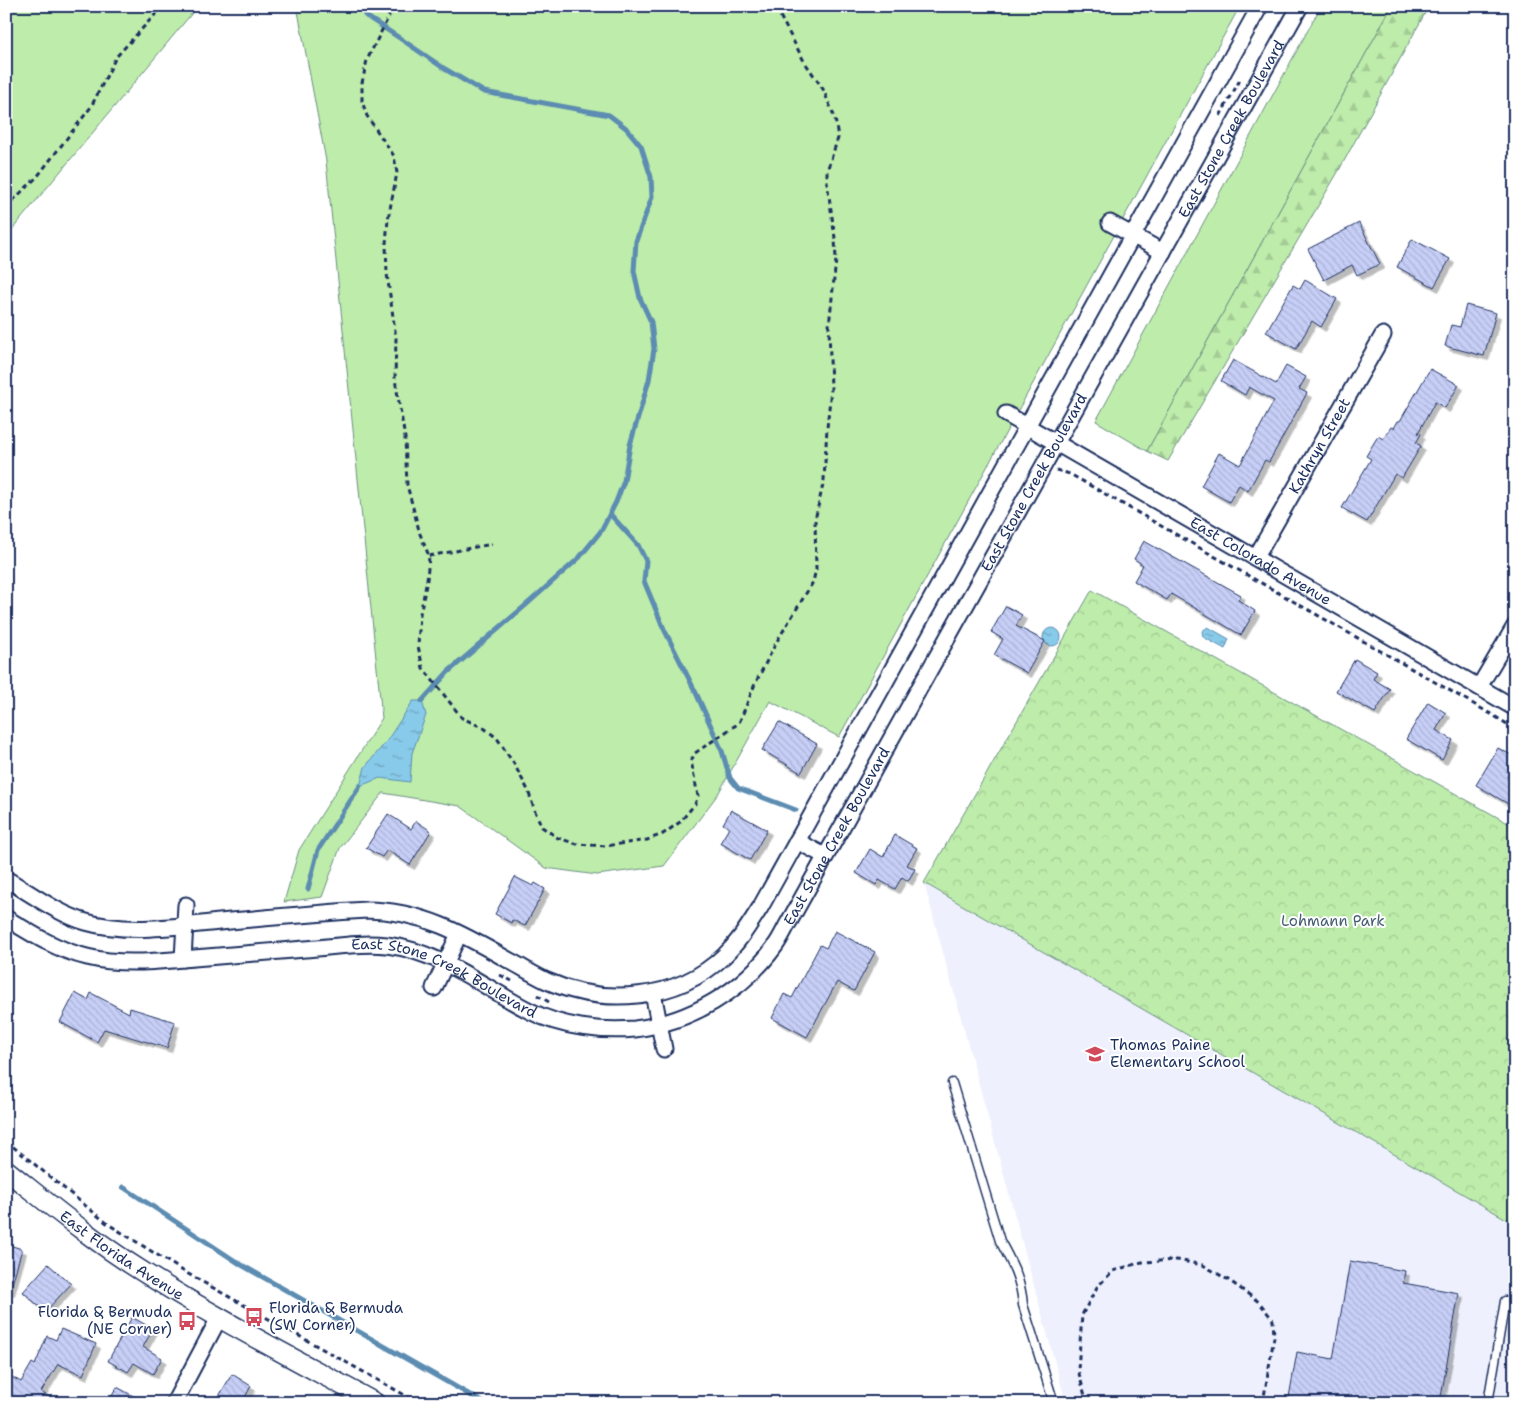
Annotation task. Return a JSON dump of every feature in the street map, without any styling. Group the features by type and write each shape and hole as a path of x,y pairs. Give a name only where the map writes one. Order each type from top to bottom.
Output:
{"street":[{"path":"6,879 58,910 85,922 105,926 134,928 184,925 366,910 384,910 408,914 435,922 546,980 568,989 591,994 617,996 653,993 671,988 713,966 734,946 760,908 1260,6"},
{"name":"East Stone Creek Boulevard","path":"6,918 61,949 87,957 110,961 148,962 369,944 410,949 446,963 532,1012 578,1026 615,1030 659,1024 706,1007 733,989 753,972 774,946 1300,6"},
{"path":"1110,223 1163,252"},
{"name":"Kathryn Street","path":"1256,558 1383,335"},
{"name":"East Colorado Avenue","path":"1006,414 1515,708"},
{"path":"1479,687 1515,626"},
{"path":"797,840 825,856"},
{"path":"183,959 186,905"},
{"path":"434,988 460,934"},
{"path":"653,993 664,1049"},
{"name":"East Florida Avenue","path":"6,1170 135,1268 218,1318 374,1403"},
{"path":"174,1403 218,1318"}],"lane":[{"path":"952,1083 1000,1241 1013,1264 1022,1288 1023,1305 1054,1403"},
{"path":"1488,1403 1505,1301"}],"path":[{"path":"6,207 37,177 91,107 116,57 164,6"},
{"path":"382,6 389,16 367,60 362,83 362,102 367,116 394,156 397,173 388,219 386,244 387,274 396,338 395,379 405,438 407,485 420,534 429,556 427,580 420,614 418,646 423,668 428,677 445,695 462,718 484,728 498,738 528,790 542,827 558,838 577,844 606,846 648,840 663,834 680,822 695,804 698,796 691,761 695,753 739,723 755,684 777,641 813,582 816,569 815,520 824,480 831,389 829,326 836,260 835,238 826,182 827,171 838,138 836,118 823,89 804,61 773,6"},
{"path":"1058,471 1070,474 1515,729"},
{"path":"429,556 492,544"},
{"path":"6,1141 108,1224 175,1266 419,1403"},
{"path":"1087,1403 1078,1370 1082,1315 1096,1287 1113,1271 1142,1262 1177,1260 1203,1265 1230,1281 1259,1302 1273,1320 1274,1337 1263,1403"}],"shaded area":[{"name":"Thomas Paine Elementary School","path":"924,883 1515,1224 1515,1403 1066,1403"}],"green space":[{"path":"6,6 198,6 6,237"},
{"path":"297,6 1240,6 839,737 770,701 718,794 664,866 597,875 546,868 460,806 383,793 340,848 322,897 284,902 299,850 382,718 326,161"},
{"path":"1321,6 1392,6 1147,451 1096,421"},
{"path":"1392,6 1429,6 1338,172 1168,461 1147,451"},
{"name":"Lohmann Park","path":"1092,590 1515,827 1515,1224 924,883"}],"water":[{"path":"1208,627 1229,639 1225,649 1203,637 1202,631"},
{"path":"1052,628 1058,631 1061,637 1058,643 1052,646 1046,643 1043,637 1046,631"},
{"path":"413,701 422,701 426,715 412,753 410,782 380,778 360,786 365,767 386,742"}],"building":[{"path":"1359,223 1380,264 1357,275 1352,265 1324,280 1308,249"},
{"path":"1412,239 1450,259 1434,287 1397,267"},
{"path":"1305,280 1337,299 1321,327 1312,321 1296,349 1266,332 1293,285 1300,289"},
{"path":"1466,305 1496,313 1484,356 1445,346 1451,325 1460,327"},
{"path":"1233,360 1276,384 1286,366 1306,377 1299,389 1307,393 1269,462 1265,460 1248,491 1239,485 1229,502 1201,486 1219,453 1240,465 1274,401 1249,387 1245,395 1221,381"},
{"path":"1430,369 1459,385 1445,408 1435,402 1418,433 1421,434 1416,443 1421,446 1402,478 1395,474 1367,522 1342,508 1371,459 1366,456 1378,436 1383,439 1391,427 1394,428 1398,421 1400,421"},
{"path":"1144,541 1241,595 1238,600 1255,611 1241,635 1171,594 1167,600 1134,581 1143,565 1134,559"},
{"path":"1006,606 1022,615 1016,626 1045,641 1027,673 994,655 1003,639 991,632"},
{"path":"1355,659 1377,672 1373,679 1390,689 1375,713 1336,691"},
{"path":"1428,702 1446,713 1436,730 1453,740 1442,760 1406,739"},
{"path":"779,722 817,744 801,773 762,750"},
{"path":"1498,748 1515,757 1515,764 1507,777 1515,782 1515,797 1510,805 1476,785"},
{"path":"731,810 767,830 750,860 720,843 729,828 723,824"},
{"path":"388,814 411,829 416,821 431,831 410,865 387,850 382,857 366,848"},
{"path":"895,835 917,848 907,865 915,869 908,881 902,877 895,889 879,880 876,885 856,873 870,849 883,857"},
{"path":"515,877 533,886 535,883 545,889 525,926 512,920 511,923 495,914"},
{"path":"835,931 875,952 854,991 837,982 807,1037 772,1018 784,994 792,998 820,945 826,948"},
{"path":"75,993 88,1000 91,993 129,1013 130,1008 175,1022 167,1048 104,1029 97,1042 60,1022"},
{"path":"6,1244 22,1249 10,1291 6,1290"},
{"path":"1350,1261 1405,1271 1403,1283 1459,1293 1440,1403 1288,1403 1297,1352 1333,1359"},
{"path":"48,1264 71,1284 45,1312 23,1292"},
{"path":"132,1317 153,1329 143,1347 162,1358 153,1374 134,1363 128,1372 108,1361"},
{"path":"61,1329 96,1344 83,1375 58,1364 41,1392 59,1403 17,1403 6,1396 6,1386 12,1377 21,1382 32,1363 35,1365 47,1336 56,1340"},
{"path":"232,1374 251,1386 242,1403 215,1403"},
{"path":"117,1387 146,1403 108,1403"}],"waterway":[{"path":"359,6 366,16 445,69 484,92 609,115 626,128 641,146 651,177 652,197 636,241 634,271 640,298 651,322 654,349 649,380 630,445 624,481 616,502 601,531 579,558 448,672 422,701"},
{"path":"610,514 638,545 646,561 644,581 664,629 722,751 730,778 738,788 796,810"},
{"path":"308,889 318,850 360,786"},
{"path":"123,1187 240,1264 484,1403"}],"place":[{"name":"Thomas Paine Elementary School","path":"1095,1054"},
{"name":"Florida & Bermuda (SW Corner)","path":"254,1317"},
{"name":"Florida & Bermuda (NE Corner)","path":"187,1321"}]}
